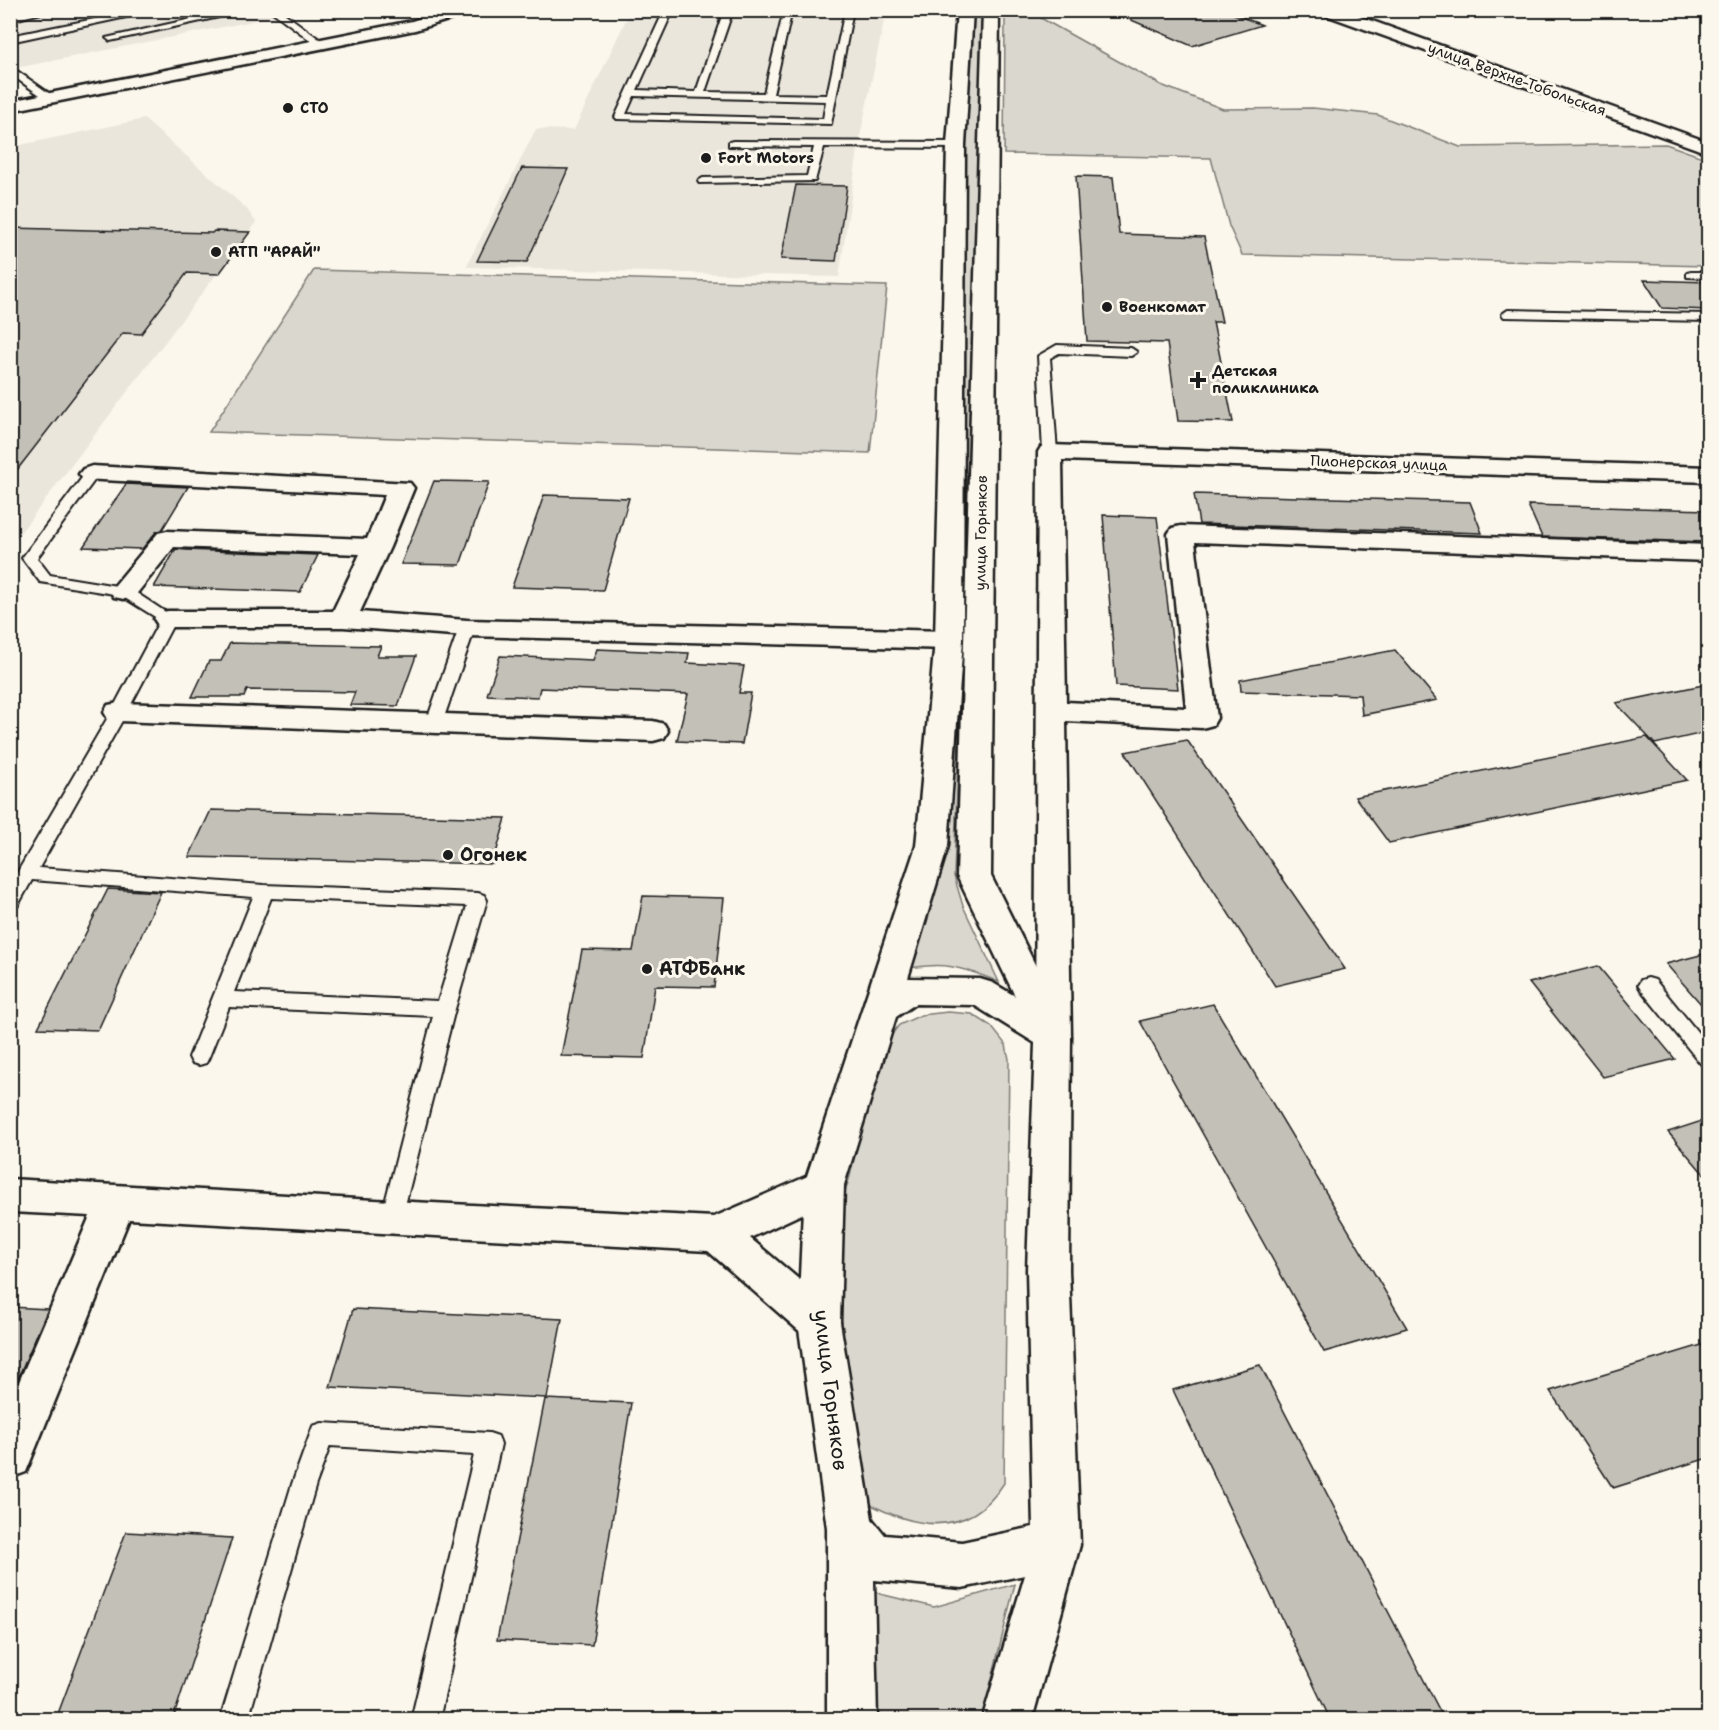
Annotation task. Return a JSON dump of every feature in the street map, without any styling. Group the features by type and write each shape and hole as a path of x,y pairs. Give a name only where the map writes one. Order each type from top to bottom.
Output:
{"street":[{"path":"10,106 415,25 465,10"},
{"name":"улица Горняков","path":"852,1719 850,1528 819,1322 824,1185 932,846 949,640 956,145 964,10"},
{"name":"улица Горняков","path":"992,10 974,876 1053,1037"},
{"name":"улица Верхне-Тобольская","path":"1326,10 1708,148"},
{"name":"улица Горняков","path":"1007,1719 1057,1545 1048,1270 1053,1037 1050,452"},
{"name":"Пионерская улица","path":"1050,452 1708,474"},
{"path":"92,474 401,488 377,547 343,619"},
{"path":"1052,711 1202,718 1181,534 1708,553"},
{"path":"124,591 167,539 377,547"},
{"path":"168,619 343,619 467,628 949,640"},
{"path":"119,712 653,731"},
{"path":"882,1008 909,991 980,992 1053,1037"},
{"path":"10,1195 392,1218 717,1234 824,1185"},
{"path":"10,1457 116,1201"},
{"path":"717,1234 819,1322"},
{"name":"улица Горняков","path":"850,1528 873,1557 962,1565 1057,1545"}],"lane":[{"path":"10,18 49,10"},
{"path":"10,39 155,10"},
{"path":"110,38 247,10"},
{"path":"274,10 321,44"},
{"path":"687,10 666,15 620,117 827,122 849,10"},
{"path":"700,94 729,10"},
{"path":"768,96 788,10"},
{"path":"10,69 50,98"},
{"path":"631,93 832,98"},
{"path":"733,144 956,145"},
{"path":"703,181 811,180 820,144"},
{"path":"1691,275 1708,275"},
{"path":"1508,314 1708,318"},
{"path":"1050,452 1044,356 1057,349 1131,352"},
{"path":"10,902 119,712 168,619 124,591 45,579 29,558 92,474"},
{"path":"434,723 467,628"},
{"path":"27,873 264,891 478,900 445,1009 392,1218"},
{"path":"199,1057 224,999 264,891"},
{"path":"1648,986 1708,1058"},
{"path":"224,999 445,1009"},
{"path":"234,1719 304,1484 322,1434 489,1444 425,1719"}],"shaded area":[{"path":"11,11 303,11 11,69"},
{"path":"630,11 886,11 860,137 839,277 466,267 536,129 574,130"},
{"path":"972,11 983,11 954,876 963,906 999,982 969,971 945,966 920,966 888,972 932,846"},
{"path":"1039,17 1161,85 1223,109 1313,108 1378,115 1460,147 1666,144 1708,159 1708,266 1242,255 1229,226 1211,158 1004,154 1005,18"},
{"path":"144,119 246,208 256,222 11,545 11,147"},
{"path":"314,270 887,286 870,453 209,432"},
{"path":"948,1012 972,1014 991,1026 1006,1045 1009,1059 1004,1483 990,1501 975,1513 958,1521 941,1524 904,1519 866,1502 839,1383 837,1218 850,1176 881,1048 899,1025 921,1015"},
{"path":"853,1578 880,1594 934,1607 1015,1584 982,1719 873,1719"}],"building":[{"path":"1108,10 1224,10 1262,25 1192,46"},
{"path":"522,168 568,169 527,262 477,261"},
{"path":"1076,176 1113,177 1119,234 1204,237 1222,322 1213,322 1233,422 1178,421 1167,343 1087,341"},
{"path":"796,185 847,186 836,261 781,259"},
{"path":"10,228 250,232 219,274 187,273 141,334 123,333 10,479"},
{"path":"1644,280 1708,282 1708,310 1662,308"},
{"path":"434,481 489,482 460,565 401,564"},
{"path":"126,484 188,487 162,530 156,532 142,549 83,547"},
{"path":"1194,494 1470,502 1482,533 1199,524"},
{"path":"544,495 629,498 603,590 512,587"},
{"path":"1528,505 1708,510 1708,542 1542,537"},
{"path":"1103,515 1157,517 1178,689 1116,686"},
{"path":"176,549 318,555 300,592 154,587"},
{"path":"230,643 381,646 377,656 416,656 398,706 350,705 355,692 247,690 244,697 192,697 209,661 221,661"},
{"path":"597,649 689,653 687,663 744,666 739,693 751,693 742,744 677,741 688,694 540,688 538,697 487,695 500,656 593,660"},
{"path":"1395,650 1437,700 1362,715 1360,695 1241,691 1240,680"},
{"path":"1708,684 1708,732 1655,744 1616,703"},
{"path":"1647,737 1687,780 1389,843 1355,797"},
{"path":"1187,740 1345,969 1275,986 1125,752"},
{"path":"211,810 506,818 493,864 189,857"},
{"path":"108,889 161,892 98,1030 38,1028"},
{"name":"АТФБанк","path":"643,896 724,898 714,987 655,986 644,1058 561,1056 582,950 633,951"},
{"path":"1708,953 1708,1012 1666,964"},
{"path":"1598,966 1675,1059 1603,1077 1529,983"},
{"path":"1213,1004 1407,1328 1324,1352 1140,1021"},
{"path":"1708,1119 1708,1179 1668,1132"},
{"path":"10,1307 48,1309 10,1396"},
{"path":"353,1309 562,1319 547,1398 330,1387"},
{"path":"1708,1343 1708,1458 1613,1488 1550,1391"},
{"path":"1260,1365 1444,1719 1330,1719 1173,1390"},
{"path":"545,1399 631,1403 592,1645 497,1640"},
{"path":"126,1532 232,1538 173,1719 56,1719"}],"place":[{"name":"СТО","path":"288,108"},
{"name":"Fort Motors","path":"706,158"},
{"name":"АТП \"АРАЙ\"","path":"216,252"},
{"name":"Военкомат","path":"1107,307"},
{"name":"Детская поликлиника","path":"1198,380"},
{"name":"Огонек","path":"448,855"},
{"name":"АТФБанк","path":"647,969"}]}
